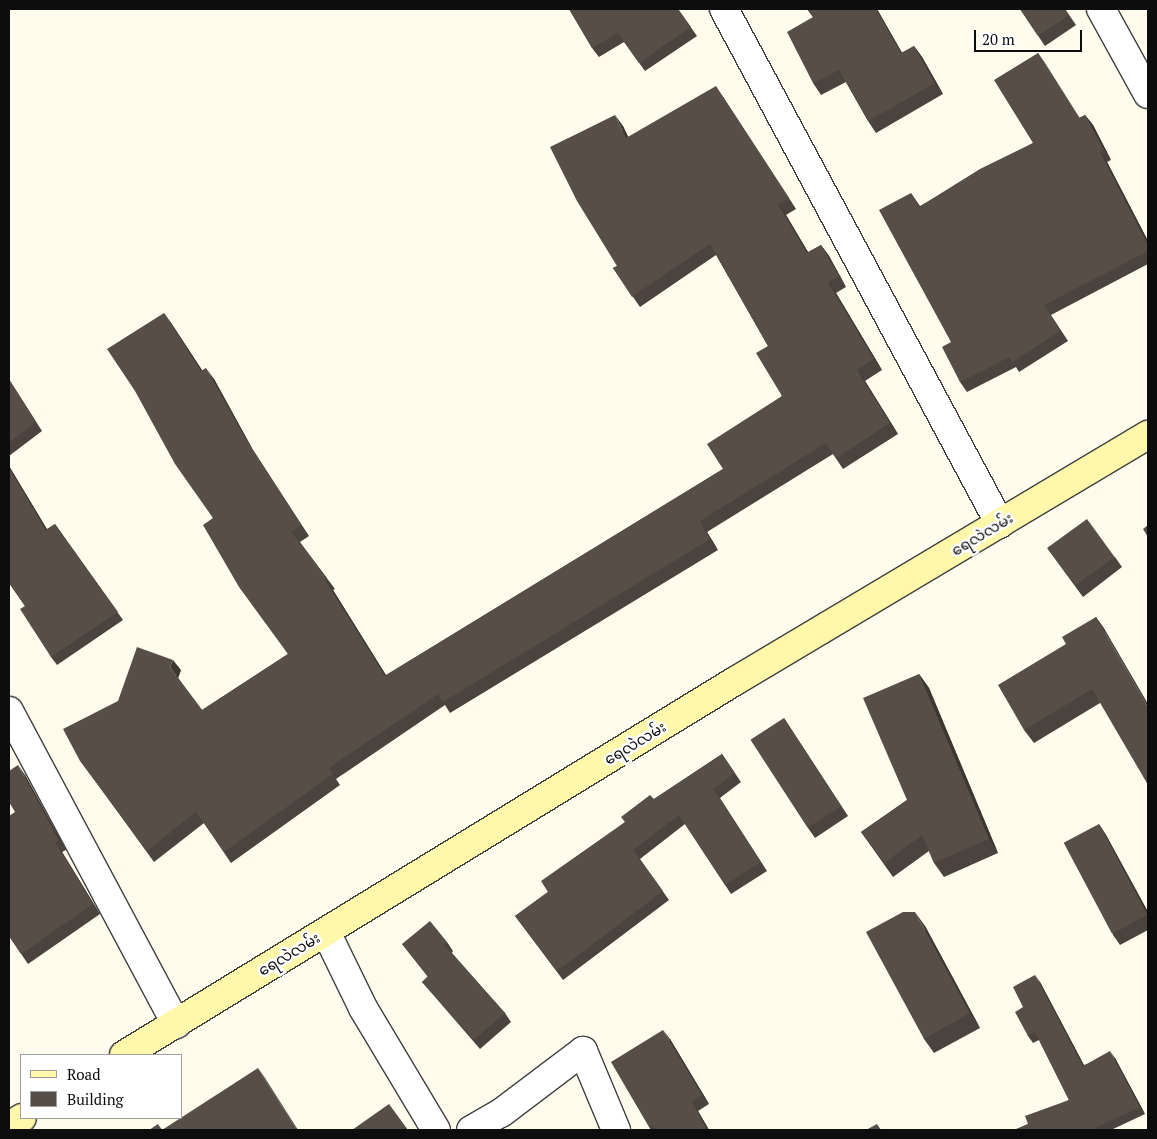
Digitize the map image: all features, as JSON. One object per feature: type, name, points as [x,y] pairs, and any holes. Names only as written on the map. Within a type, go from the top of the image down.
[{"type":"main road","name":"ရေလဲလမ်း","points":[[126,1054],[1148,435]]},
{"type":"main road","points":[[9,1126],[20,1119]]},
{"type":"street","points":[[724,9],[1000,524]]},
{"type":"street","points":[[1101,9],[1148,94]]},
{"type":"street","points":[[9,711],[176,1024]]},
{"type":"street","points":[[326,932],[363,1008],[436,1130]]},
{"type":"street","points":[[471,1130],[501,1113],[583,1051],[616,1130]]},
{"type":"building","points":[[569,9],[678,9],[691,27],[639,63],[618,33],[592,48]]},
{"type":"building","points":[[807,9],[876,9],[901,53],[914,46],[935,83],[868,121],[839,70],[813,83],[787,32],[813,17]]},
{"type":"building","points":[[1020,9],[1065,9],[1069,15],[1038,36]]},
{"type":"building","points":[[1038,53],[1079,118],[1085,115],[1104,150],[1100,152],[1148,245],[1148,251],[1044,305],[1060,331],[1012,362],[1009,357],[960,382],[942,347],[951,342],[879,210],[911,193],[919,207],[980,169],[1033,143],[994,80]]},
{"type":"building","points":[[716,86],[789,198],[778,204],[807,253],[821,245],[839,276],[828,282],[874,359],[857,370],[890,423],[836,458],[826,443],[700,521],[710,539],[443,702],[438,694],[329,768],[333,774],[224,852],[196,812],[147,851],[80,761],[63,729],[118,701],[137,647],[173,660],[170,667],[202,710],[288,654],[239,587],[203,525],[213,518],[175,464],[135,391],[107,349],[164,313],[201,371],[206,368],[246,439],[301,525],[291,532],[327,578],[325,580],[385,676],[723,469],[707,444],[782,396],[756,353],[768,346],[710,244],[632,297],[613,268],[617,266],[577,201],[550,147],[615,115],[626,138]]},
{"type":"building","points":[[9,380],[36,422],[9,443]]},
{"type":"building","points":[[9,468],[46,530],[55,524],[118,612],[51,657],[20,609],[25,606],[9,583]]},
{"type":"building","points":[[1087,519],[1115,557],[1075,586],[1047,548]]},
{"type":"building","points":[[1148,525],[1148,537],[1143,529]]},
{"type":"building","points":[[1096,617],[1148,707],[1148,785],[1092,689],[1024,730],[998,685],[1066,644],[1062,637]]},
{"type":"building","points":[[919,674],[989,839],[934,863],[922,835],[884,863],[861,832],[907,800],[863,698]]},
{"type":"building","points":[[784,718],[841,806],[808,828],[750,740]]},
{"type":"building","points":[[722,754],[735,773],[713,789],[761,862],[725,885],[679,815],[633,850],[663,891],[557,971],[515,916],[548,892],[541,881],[625,822],[621,817],[650,795],[654,799]]},
{"type":"building","points":[[18,765],[59,840],[55,842],[93,904],[21,954],[9,936],[9,816],[15,812],[9,802],[9,771]]},
{"type":"building","points":[[1099,824],[1147,915],[1112,934],[1064,843]]},
{"type":"building","points":[[903,912],[915,912],[970,1013],[924,1039],[866,932]]},
{"type":"building","points":[[430,921],[447,942],[444,945],[505,1013],[474,1040],[422,982],[428,976],[402,944]]},
{"type":"building","points":[[1035,975],[1083,1066],[1110,1051],[1140,1107],[1091,1130],[1014,1130],[1028,1124],[1025,1116],[1069,1100],[1035,1032],[1028,1036],[1015,1012],[1023,1007],[1013,987]]},
{"type":"building","points":[[663,1030],[702,1095],[692,1101],[707,1130],[655,1130],[652,1125],[649,1127],[611,1062]]},
{"type":"building","points":[[258,1068],[297,1130],[162,1130],[182,1119],[182,1117]]},
{"type":"building","points":[[389,1104],[408,1130],[352,1130]]},
{"type":"building","points":[[158,1124],[162,1130],[149,1130]]},
{"type":"building","points":[[877,1124],[881,1130],[866,1130]]}]
